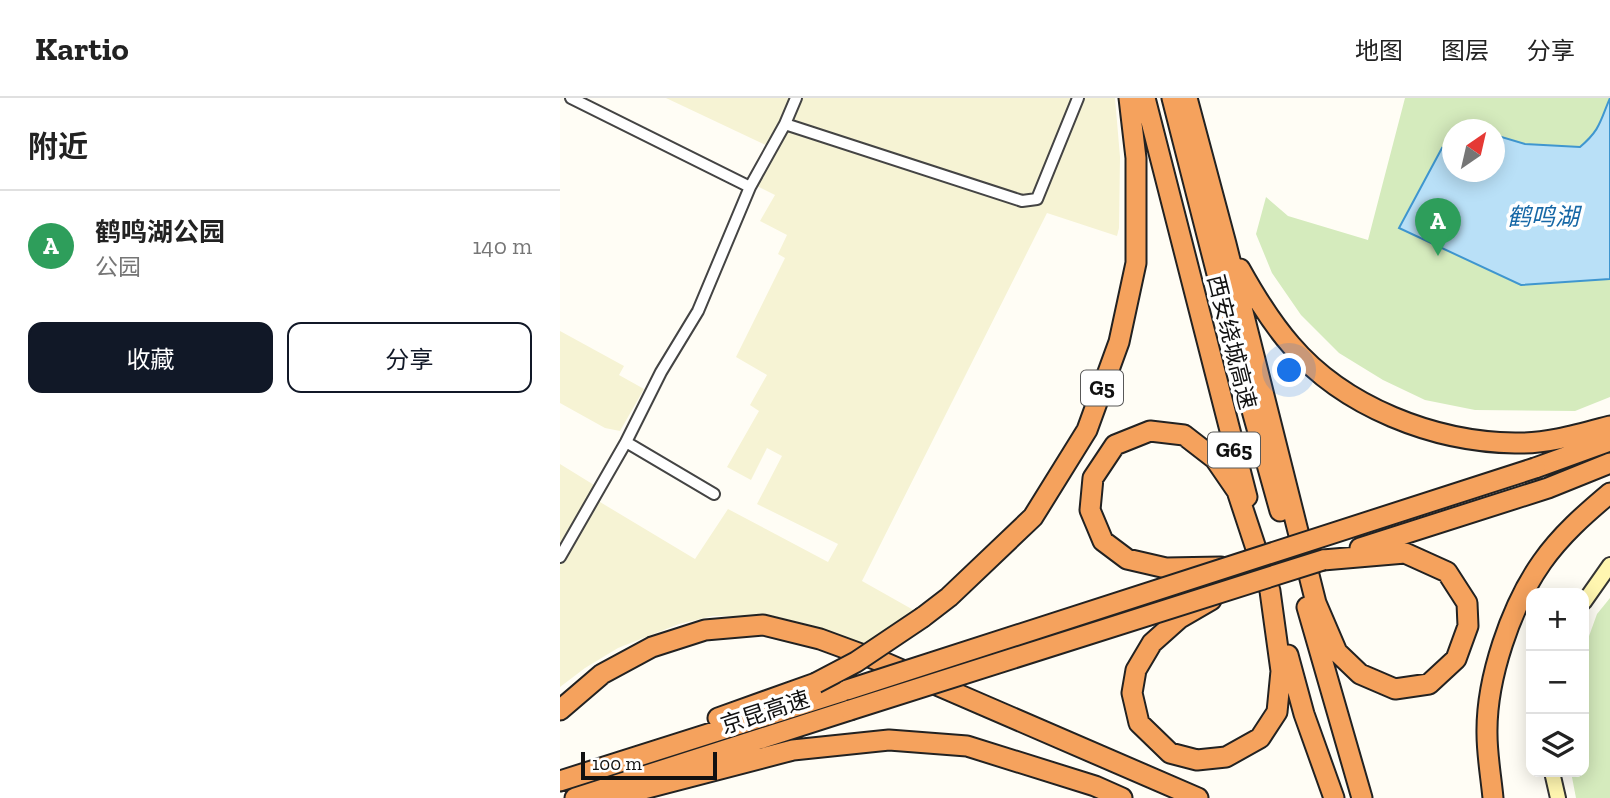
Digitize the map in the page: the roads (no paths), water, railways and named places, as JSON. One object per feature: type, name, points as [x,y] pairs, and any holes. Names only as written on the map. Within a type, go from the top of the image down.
[{"type":"highway","name":"G5","points":[[560,775],[816,683],[856,662],[949,597],[1033,517],[1087,430],[1119,342],[1136,264],[1136,158],[1129,98]]},
{"type":"highway","name":"西安绕城高速","points":[[1145,98],[1270,591],[1304,715],[1334,798]]},
{"type":"highway","name":"西安绕城高速","points":[[1172,98],[1251,407],[1362,798]]},
{"type":"highway","points":[[1187,98],[1316,603],[1336,652],[1360,674],[1395,689],[1429,684],[1456,659],[1468,626],[1467,603],[1447,572],[1405,553],[1323,560]]},
{"type":"highway","points":[[1226,243],[1261,308],[1292,347],[1338,388],[1383,411],[1430,431],[1474,440],[1518,444],[1571,436],[1610,426]]},
{"type":"highway","points":[[1229,567],[1166,568],[1127,559],[1103,541],[1090,510],[1093,478],[1115,445],[1150,431],[1184,435],[1215,459],[1237,491],[1270,591],[1281,671],[1277,712],[1260,738],[1226,757],[1197,760],[1170,752],[1139,723],[1132,693],[1136,670],[1152,643],[1180,618],[1230,590],[1323,560],[1548,488],[1610,463]]},
{"type":"highway","points":[[560,781],[1535,468],[1610,441]]},
{"type":"highway","points":[[1493,798],[1487,733],[1494,674],[1511,617],[1542,562],[1577,522],[1610,493]]},
{"type":"highway","name":"京昆高速","points":[[576,798],[1230,590]]},
{"type":"highway","points":[[560,710],[602,674],[652,647],[705,630],[764,625],[820,639],[888,664],[1198,798]]},
{"type":"highway","points":[[609,798],[793,750],[888,740],[967,747],[1095,786],[1122,798]]},
{"type":"street","points":[[571,98],[750,187]]},
{"type":"street","points":[[560,557],[626,442],[661,372],[698,311],[750,187],[785,124],[796,98]]},
{"type":"street","points":[[785,124],[1022,201],[1037,199],[1078,98]]},
{"type":"street","points":[[626,442],[713,494]]},
{"type":"street","points":[[1589,595],[1610,565]]},
{"type":"street","points":[[1553,777],[1558,798]]},
{"type":"water","name":"鹤鸣湖","points":[[1610,98],[1610,279],[1521,285],[1399,228],[1442,148],[1442,182],[1505,182],[1505,138],[1525,144],[1580,147],[1602,119]]},
{"type":"place","name":"鹤鸣湖公园","points":[[1438,256]]}]
